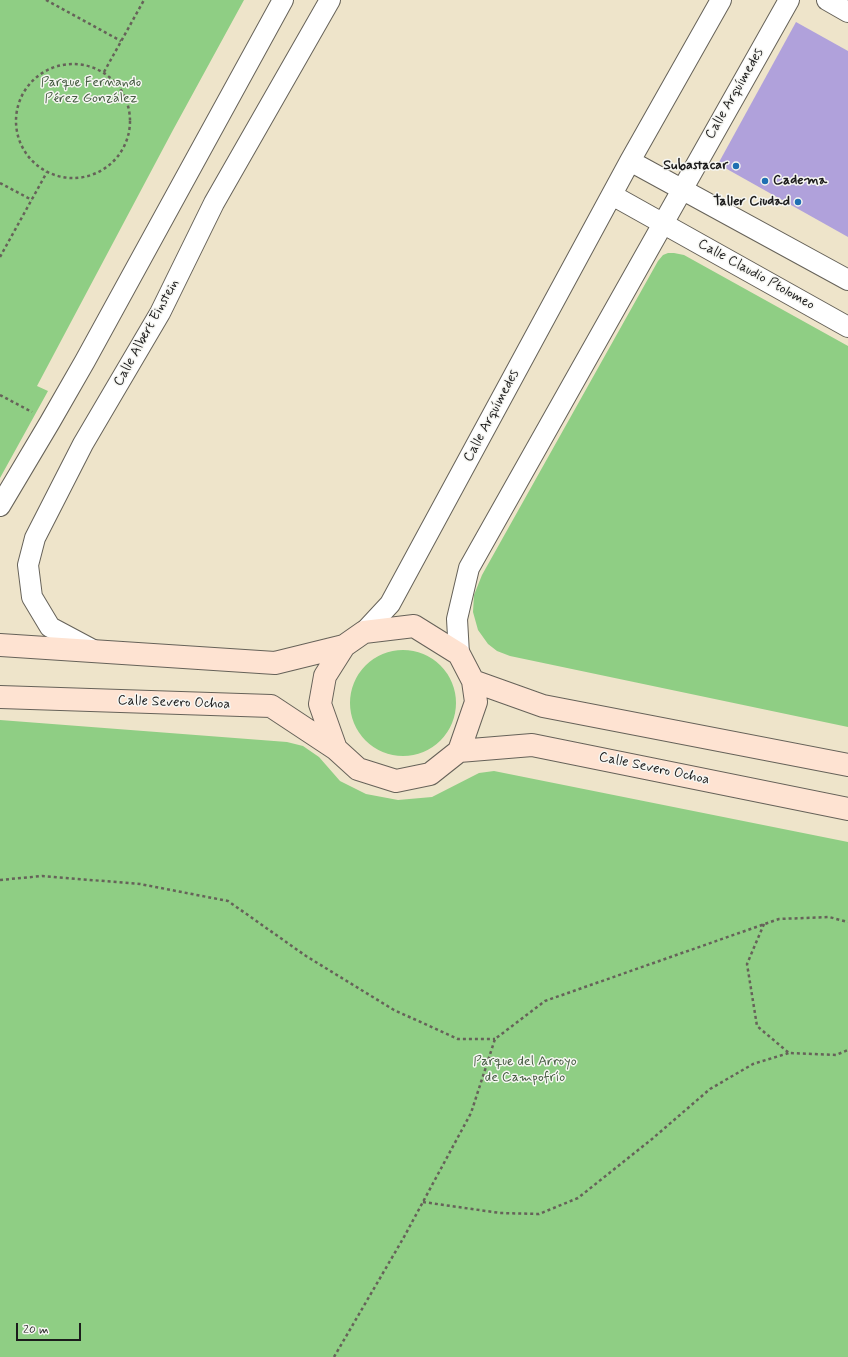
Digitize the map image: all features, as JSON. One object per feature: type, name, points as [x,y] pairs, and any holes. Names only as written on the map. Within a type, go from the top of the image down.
[{"type":"main road","points":[[0,645],[275,663],[344,646],[364,632],[414,626],[459,654],[473,681],[476,702],[459,751]]},
{"type":"main road","points":[[336,749],[320,704],[325,676],[344,646]]},
{"type":"main road","points":[[473,681],[543,706],[848,765]]},
{"type":"main road","name":"Calle Severo Ochoa","points":[[0,697],[271,706],[336,749],[358,769],[396,781],[430,774],[459,751],[532,744],[848,809]]},
{"type":"street","points":[[0,506],[50,422],[181,188],[283,0]]},
{"type":"street","name":"Calle Albert Einstein","points":[[95,651],[50,627],[32,597],[28,565],[35,538],[83,444],[160,313],[214,203],[330,0]]},
{"type":"street","name":"Calle Arquímedes","points":[[364,632],[390,604],[630,161],[721,0]]},
{"type":"street","name":"Calle Arquímedes","points":[[459,654],[457,619],[469,568],[789,0]]},
{"type":"street","points":[[827,0],[848,12]]},
{"type":"street","points":[[630,161],[682,188],[848,280]]},
{"type":"street","points":[[612,195],[663,223]]},
{"type":"street","name":"Calle Claudio Ptolomeo","points":[[663,223],[848,327]]},
{"type":"path","points":[[46,0],[121,41]]},
{"type":"path","points":[[104,72],[144,0]]},
{"type":"path","points":[[68,64],[86,65],[104,72],[118,85],[127,102],[130,121],[127,140],[118,157],[103,170],[85,177],[66,178],[47,172],[32,161],[22,146],[16,129],[17,110],[23,93],[34,78],[50,68],[68,64]]},
{"type":"path","points":[[0,257],[47,172]]},
{"type":"path","points":[[0,183],[32,200]]},
{"type":"path","points":[[0,395],[50,422]]},
{"type":"path","points":[[0,880],[42,876],[140,884],[228,901],[306,956],[394,1010],[458,1040],[495,1039]]},
{"type":"path","points":[[334,1357],[404,1238],[471,1113],[495,1039],[545,1001],[779,919],[829,917],[848,922]]},
{"type":"path","points":[[764,924],[747,964],[757,1026],[789,1053]]},
{"type":"path","points":[[422,1202],[500,1213],[540,1214],[578,1198],[652,1139],[710,1089],[753,1064],[789,1053],[836,1055],[848,1050]]},
{"type":"green space","name":"Parque Fernando Pérez González","points":[[0,0],[244,0],[37,386],[48,391],[0,478]]},
{"type":"green space","points":[[668,253],[684,255],[848,346],[848,727],[510,656],[497,651],[488,644],[478,630],[473,612],[474,595],[482,575],[658,261],[663,255]]},
{"type":"green space","points":[[403,650],[423,654],[441,665],[452,683],[456,703],[452,723],[441,741],[423,752],[403,756],[383,752],[365,741],[354,723],[350,703],[354,683],[365,665],[383,654]]},
{"type":"green space","name":"Parque del Arroyo de Campofrío","points":[[0,720],[287,742],[303,746],[319,757],[340,781],[366,794],[398,800],[432,797],[479,773],[494,771],[848,842],[848,1357],[0,1357]]},
{"type":"building","points":[[796,22],[848,51],[848,237],[718,164]]},
{"type":"place","name":"Subastacar","points":[[736,166]]},
{"type":"place","name":"Cadema","points":[[765,181]]},
{"type":"place","name":"Taller Ciudad","points":[[798,202]]}]
